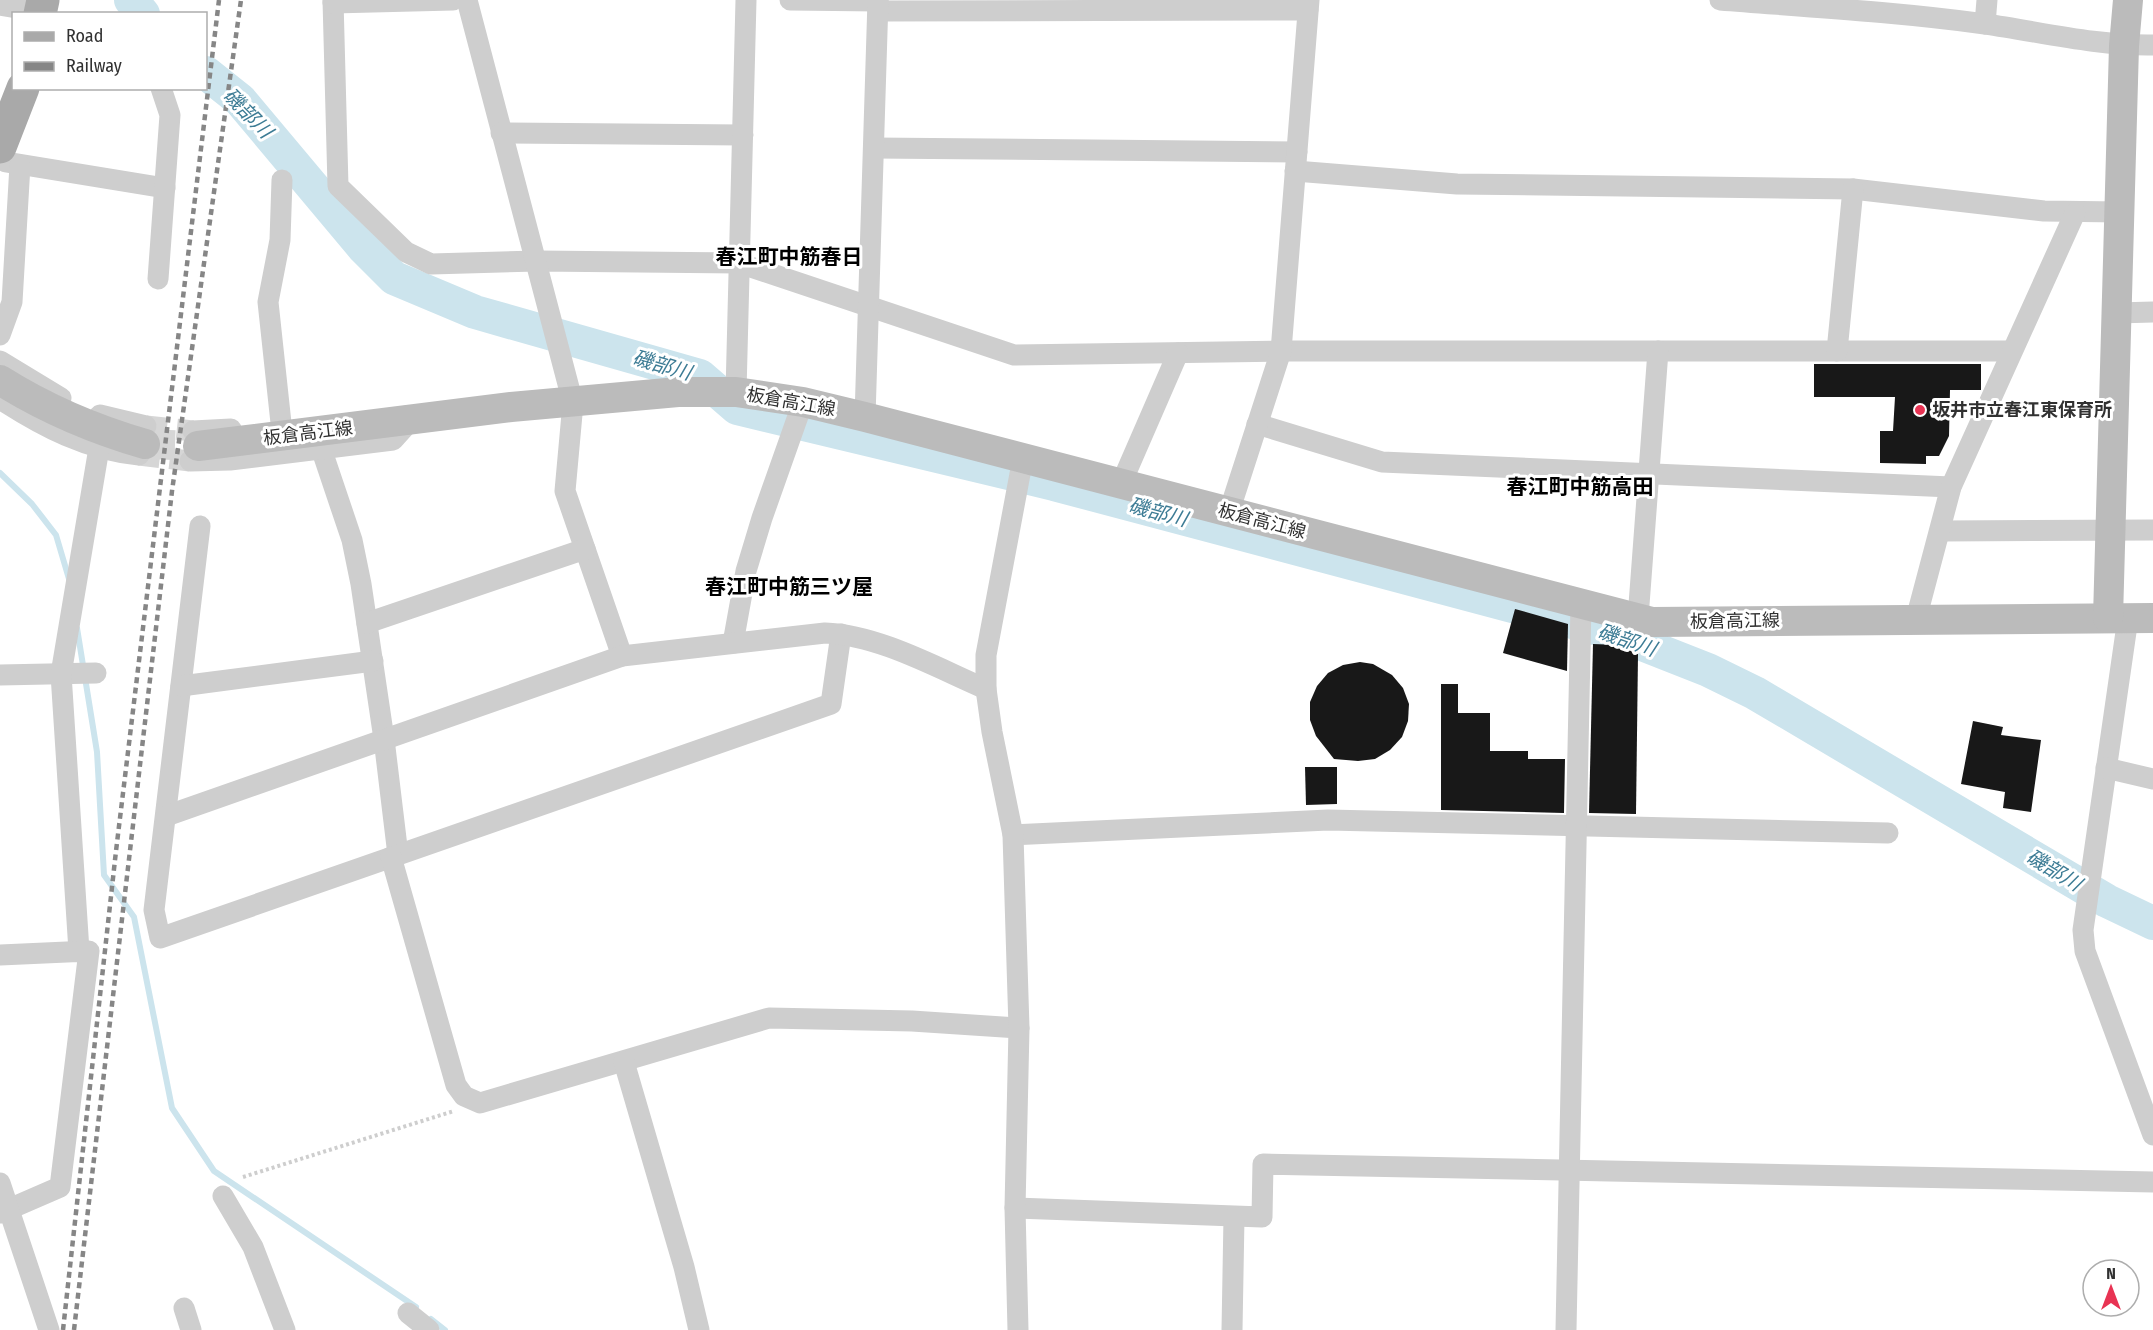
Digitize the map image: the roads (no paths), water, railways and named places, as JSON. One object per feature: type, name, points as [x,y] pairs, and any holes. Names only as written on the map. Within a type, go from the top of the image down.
[{"type":"main road","points":[[2128,0],[2139,45],[2120,212],[2110,531],[2129,618]]},
{"type":"main road","points":[[7,158],[23,90]]},
{"type":"main road","points":[[0,380],[63,415],[99,430],[143,442]]},
{"type":"main road","name":"板倉高江線","points":[[193,446],[511,407],[678,392],[736,392],[803,402],[865,417],[1652,622],[2129,618]]},
{"type":"street","points":[[453,0],[333,1],[338,186],[406,252],[431,264],[537,261],[740,263],[1014,356],[1281,351],[2011,351]]},
{"type":"street","points":[[467,0],[573,403],[565,491],[622,656]]},
{"type":"street","points":[[736,392],[746,0]]},
{"type":"street","points":[[790,0],[999,6],[1309,5],[1281,351],[1229,513]]},
{"type":"street","points":[[1720,0],[1886,6],[1984,24],[2139,45]]},
{"type":"street","points":[[1984,24],[1987,0]]},
{"type":"street","points":[[865,417],[878,4]]},
{"type":"street","points":[[0,5],[41,9]]},
{"type":"street","points":[[158,279],[170,115],[162,90]]},
{"type":"street","points":[[501,134],[743,135]]},
{"type":"street","points":[[874,148],[1296,161],[1457,184],[1854,189],[2075,213],[2120,212]]},
{"type":"street","points":[[0,335],[12,302],[7,158],[165,188]]},
{"type":"street","points":[[281,423],[268,302],[280,240],[282,180]]},
{"type":"street","points":[[1837,351],[1854,189]]},
{"type":"street","points":[[1916,619],[1951,487],[2075,213]]},
{"type":"street","points":[[2116,313],[2153,312]]},
{"type":"street","points":[[1638,618],[1651,474],[1658,351]]},
{"type":"street","points":[[1121,484],[1178,353]]},
{"type":"street","points":[[0,361],[52,394],[143,442]]},
{"type":"street","points":[[0,399],[56,433],[99,448],[143,442]]},
{"type":"street","points":[[732,643],[746,571],[803,402]]},
{"type":"street","points":[[396,409],[411,420],[393,440],[230,460],[193,446],[281,423],[396,409]]},
{"type":"street","points":[[1257,424],[1382,462],[1951,487]]},
{"type":"street","points":[[79,951],[62,674],[99,448]]},
{"type":"street","points":[[321,448],[352,540],[384,739],[395,856],[456,1085],[464,1096],[480,1103],[769,1018],[912,1021],[1019,1028]]},
{"type":"street","points":[[1018,1330],[1015,1208],[1019,1028],[1013,835],[992,732],[986,689],[986,655],[1023,458]]},
{"type":"street","points":[[200,526],[154,910],[160,938],[831,704],[841,634]]},
{"type":"street","points":[[1940,531],[2153,530]]},
{"type":"street","points":[[367,623],[585,549]]},
{"type":"street","points":[[1566,1330],[1574,827],[1581,604]]},
{"type":"street","points":[[2129,618],[2083,930],[2085,951],[2153,1135]]},
{"type":"street","points":[[166,816],[622,656],[825,633],[841,634],[866,639],[986,689]]},
{"type":"street","points":[[181,686],[373,661]]},
{"type":"street","points":[[0,675],[96,673]]},
{"type":"street","points":[[2106,768],[2153,779]]},
{"type":"street","points":[[1013,835],[1328,820],[1888,833]]},
{"type":"street","points":[[0,955],[88,951],[60,1187],[5,1212]]},
{"type":"street","points":[[624,1062],[684,1267],[699,1330]]},
{"type":"street","points":[[1015,1208],[1262,1217],[1263,1164],[1569,1168],[2153,1182]]},
{"type":"street","points":[[0,1184],[5,1212],[47,1327]]},
{"type":"street","points":[[223,1196],[253,1247],[285,1330]]},
{"type":"street","points":[[1232,1330],[1234,1217]]},
{"type":"street","points":[[184,1308],[191,1330]]},
{"type":"street","points":[[408,1313],[429,1330]]},
{"type":"waterway","name":"磯部川","points":[[131,0],[141,12]]},
{"type":"waterway","name":"磯部川","points":[[207,74],[240,100],[364,248],[394,278],[475,312],[700,376],[737,408],[1054,484],[1614,633],[1708,670],[1755,693],[2107,901],[2153,923]]},
{"type":"waterway","points":[[0,473],[32,504],[56,535],[69,579]]},
{"type":"waterway","points":[[77,628],[97,752],[104,875],[134,917],[172,1108],[214,1171],[416,1307]]},
{"type":"waterway","points":[[431,1319],[445,1330]]},
{"type":"tunnel","points":[[146,426],[193,431]]},
{"type":"tunnel","points":[[145,444],[198,446]]},
{"type":"tunnel","points":[[139,455],[190,461]]},
{"type":"railway","points":[[63,1330],[116,851],[219,0]]},
{"type":"railway","points":[[74,1330],[172,491],[241,0]]},
{"type":"place","name":"坂井市立春江東保育所","points":[[1920,410]]},
{"type":"district","name":"春江町中筋春日","points":[[789,257]]},
{"type":"district","name":"春江町中筋高田","points":[[1580,487]]},
{"type":"district","name":"春江町中筋三ツ屋","points":[[789,587]]}]
